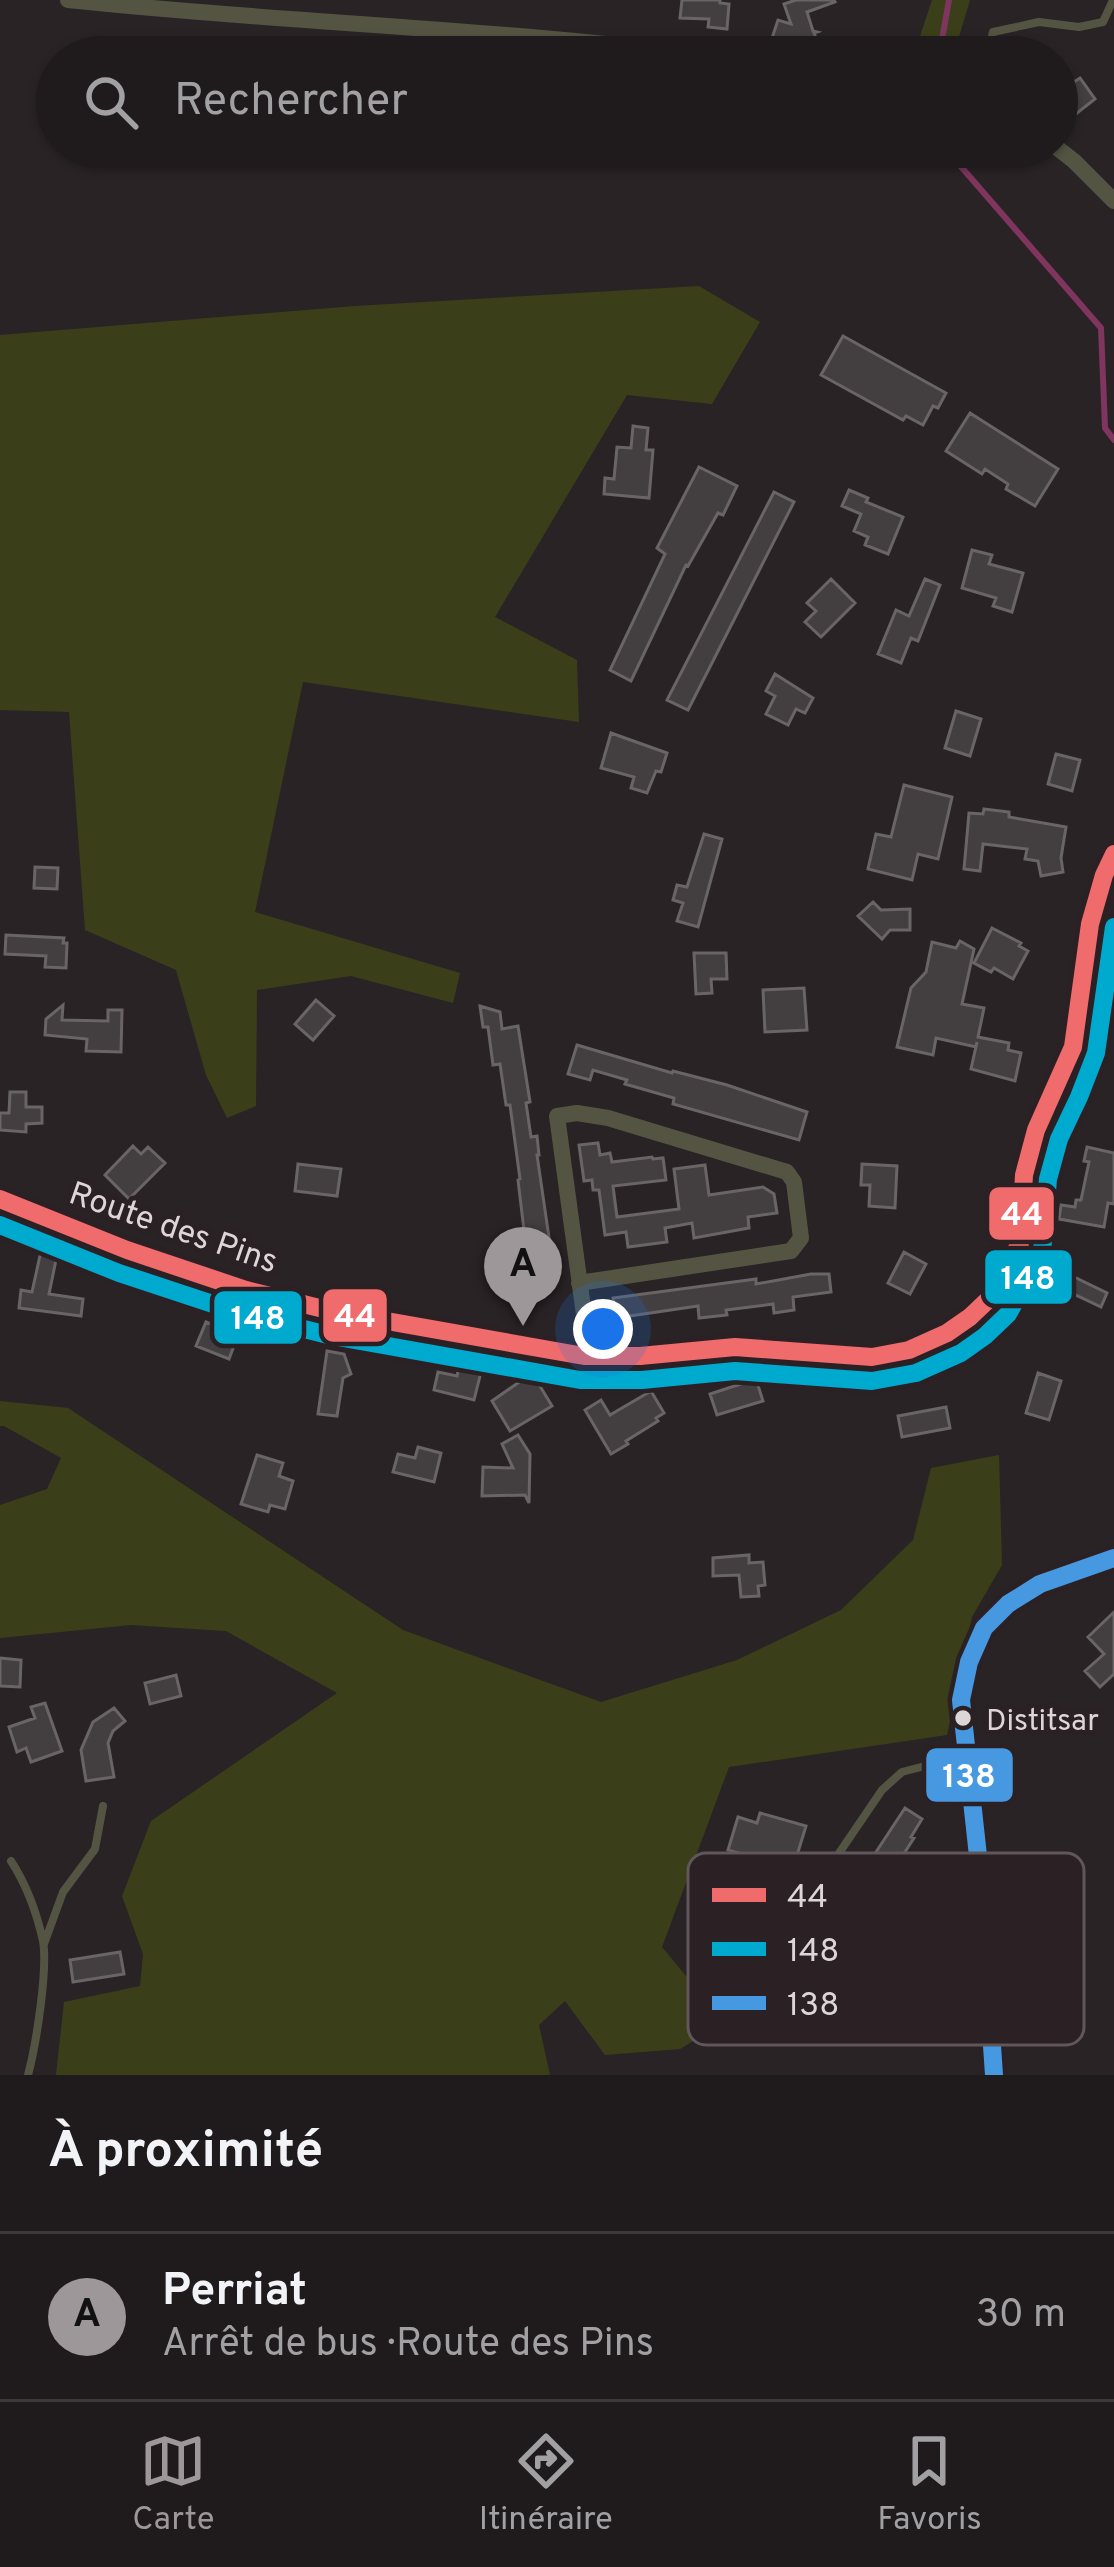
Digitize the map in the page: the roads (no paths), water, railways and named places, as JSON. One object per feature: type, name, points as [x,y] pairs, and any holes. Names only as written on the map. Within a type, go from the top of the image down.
[{"type":"street","points":[[68,0],[233,8],[520,36]]},
{"type":"street","points":[[1078,165],[1114,201]]},
{"type":"street","name":"Route des Pins","points":[[0,1199],[246,1290],[336,1312],[584,1356],[735,1347],[872,1357],[909,1350],[947,1333],[980,1307],[1005,1275],[1020,1243],[1024,1175],[1036,1130],[1073,1047],[1090,924],[1114,854]]},
{"type":"street","points":[[580,1283],[791,1251],[801,1238],[794,1182],[787,1172],[608,1118],[577,1113],[557,1116],[580,1283],[584,1356]]},
{"type":"street","points":[[979,1853],[961,1700],[969,1662],[984,1628],[1008,1604],[1040,1583],[1114,1558]]},
{"type":"street","points":[[992,2045],[994,2075]]},
{"type":"lane","points":[[992,36],[1039,22],[1079,27],[1103,22],[1113,0]]},
{"type":"lane","points":[[839,1853],[882,1790],[902,1772],[968,1755]]},
{"type":"lane","points":[[28,2075],[37,2034],[44,1944],[64,1892],[95,1849],[103,1806]]},
{"type":"lane","points":[[11,1861],[23,1880],[44,1944]]},
{"type":"waterway","points":[[943,36],[949,0]]},
{"type":"waterway","points":[[962,168],[1101,328],[1105,428],[1114,440]]},
{"type":"place","name":"Perriat","points":[[523,1326]]},
{"type":"place","name":"Distitsar","points":[[963,1718]]}]
